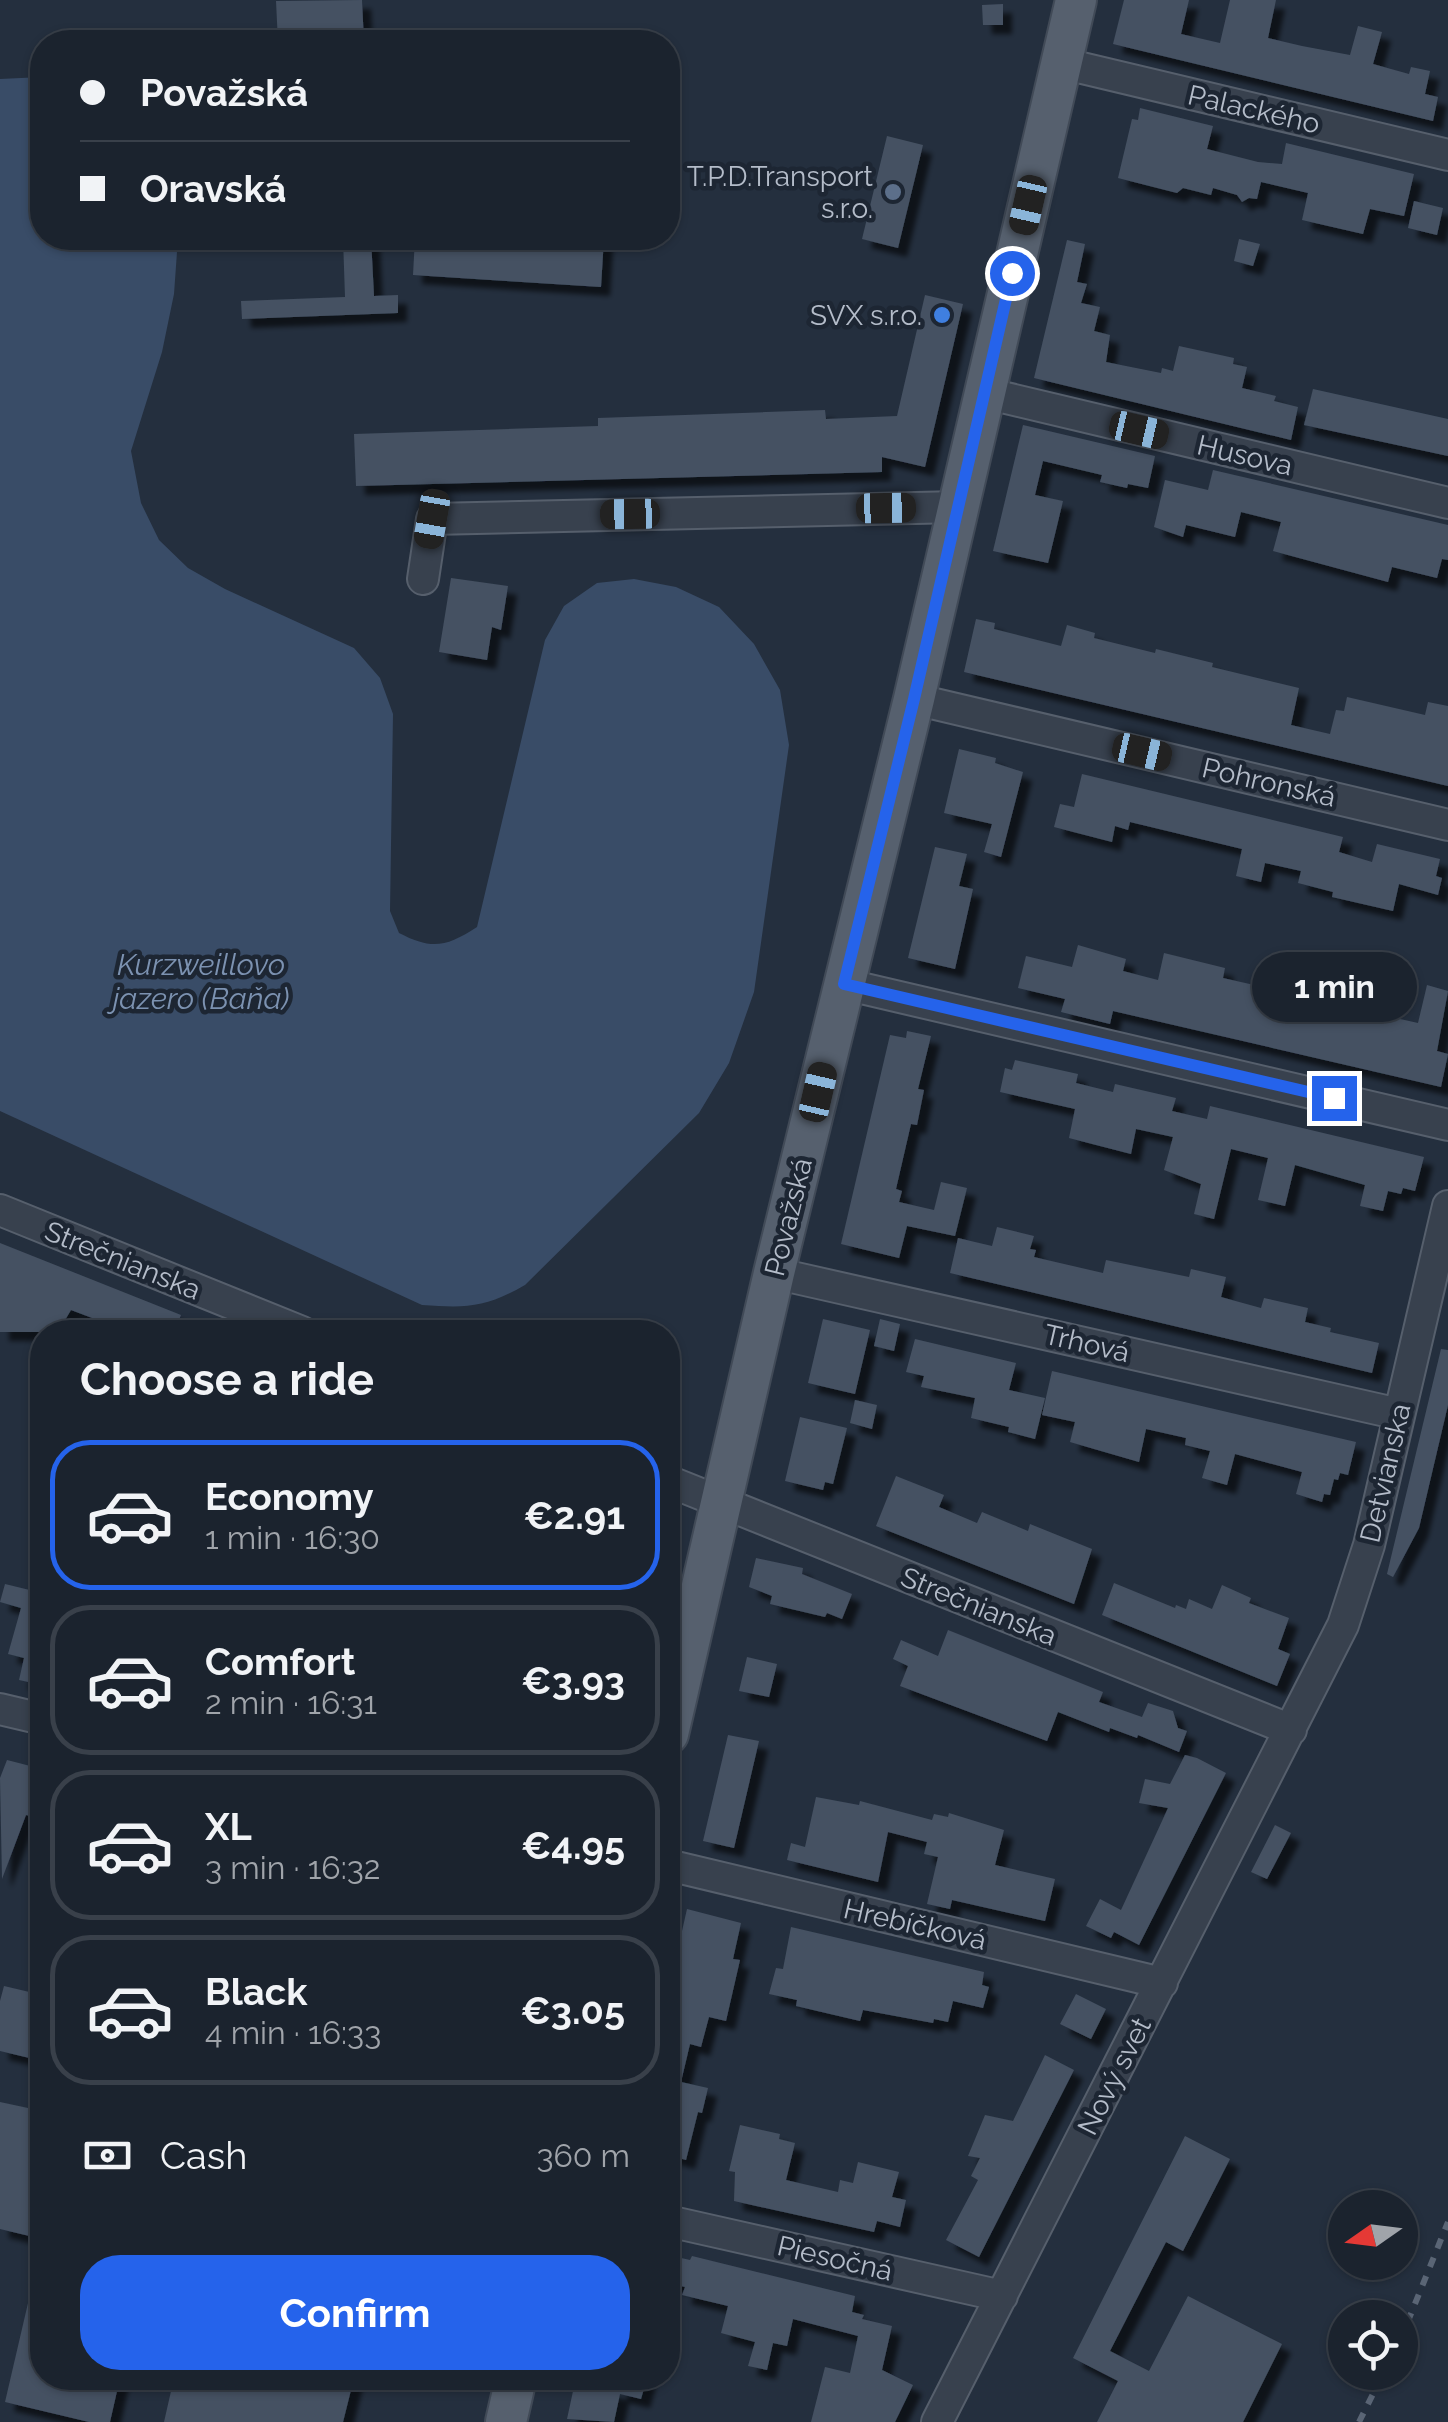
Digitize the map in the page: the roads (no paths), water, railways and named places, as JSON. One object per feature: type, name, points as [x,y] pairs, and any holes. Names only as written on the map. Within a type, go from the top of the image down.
[{"type":"main road","name":"Považská","points":[[680,1681],[984,393],[992,303],[1076,0]]},
{"type":"main road","points":[[506,2422],[513,2390]]},
{"type":"street","name":"Palackého","points":[[1061,63],[1448,155]]},
{"type":"street","name":"Husova","points":[[984,393],[1448,504]]},
{"type":"street","points":[[422,579],[432,519],[958,507]]},
{"type":"street","name":"Pohronská","points":[[914,699],[1448,824]]},
{"type":"street","points":[[844,984],[1448,1125]]},
{"type":"street","name":"Detvianska","points":[[1290,1730],[1358,1586],[1448,1206]]},
{"type":"street","name":"Strečnianska","points":[[0,1210],[272,1320]]},
{"type":"street","name":"Trhová","points":[[774,1273],[1398,1414]]},
{"type":"street","name":"Strečnianska","points":[[680,1486],[1290,1730]]},
{"type":"street","points":[[0,1709],[30,1716]]},
{"type":"street","name":"Nový svet","points":[[938,2422],[1290,1730]]},
{"type":"street","name":"Hrebíčková","points":[[680,1868],[1162,1983]]},
{"type":"street","name":"Piesočná","points":[[680,2224],[1002,2296]]},
{"type":"water","name":"Kurzweillovo jazero (Baňa)","points":[[30,78],[30,250],[177,250],[174,294],[162,352],[131,451],[141,503],[159,540],[188,568],[225,589],[354,648],[380,678],[393,714],[390,911],[399,933],[439,944],[477,927],[545,640],[564,606],[597,583],[634,579],[676,587],[719,607],[754,644],[780,690],[789,745],[754,992],[729,1063],[699,1113],[525,1285],[498,1298],[464,1306],[422,1305],[0,1111],[0,79]]},
{"type":"railway","points":[[1417,2300],[1448,2222]]},
{"type":"railway","points":[[1359,2422],[1375,2390]]},
{"type":"place","name":"T.P.D.Transport s.r.o.","points":[[893,192]]},
{"type":"place","name":"SVX s.r.o.","points":[[942,315]]}]
